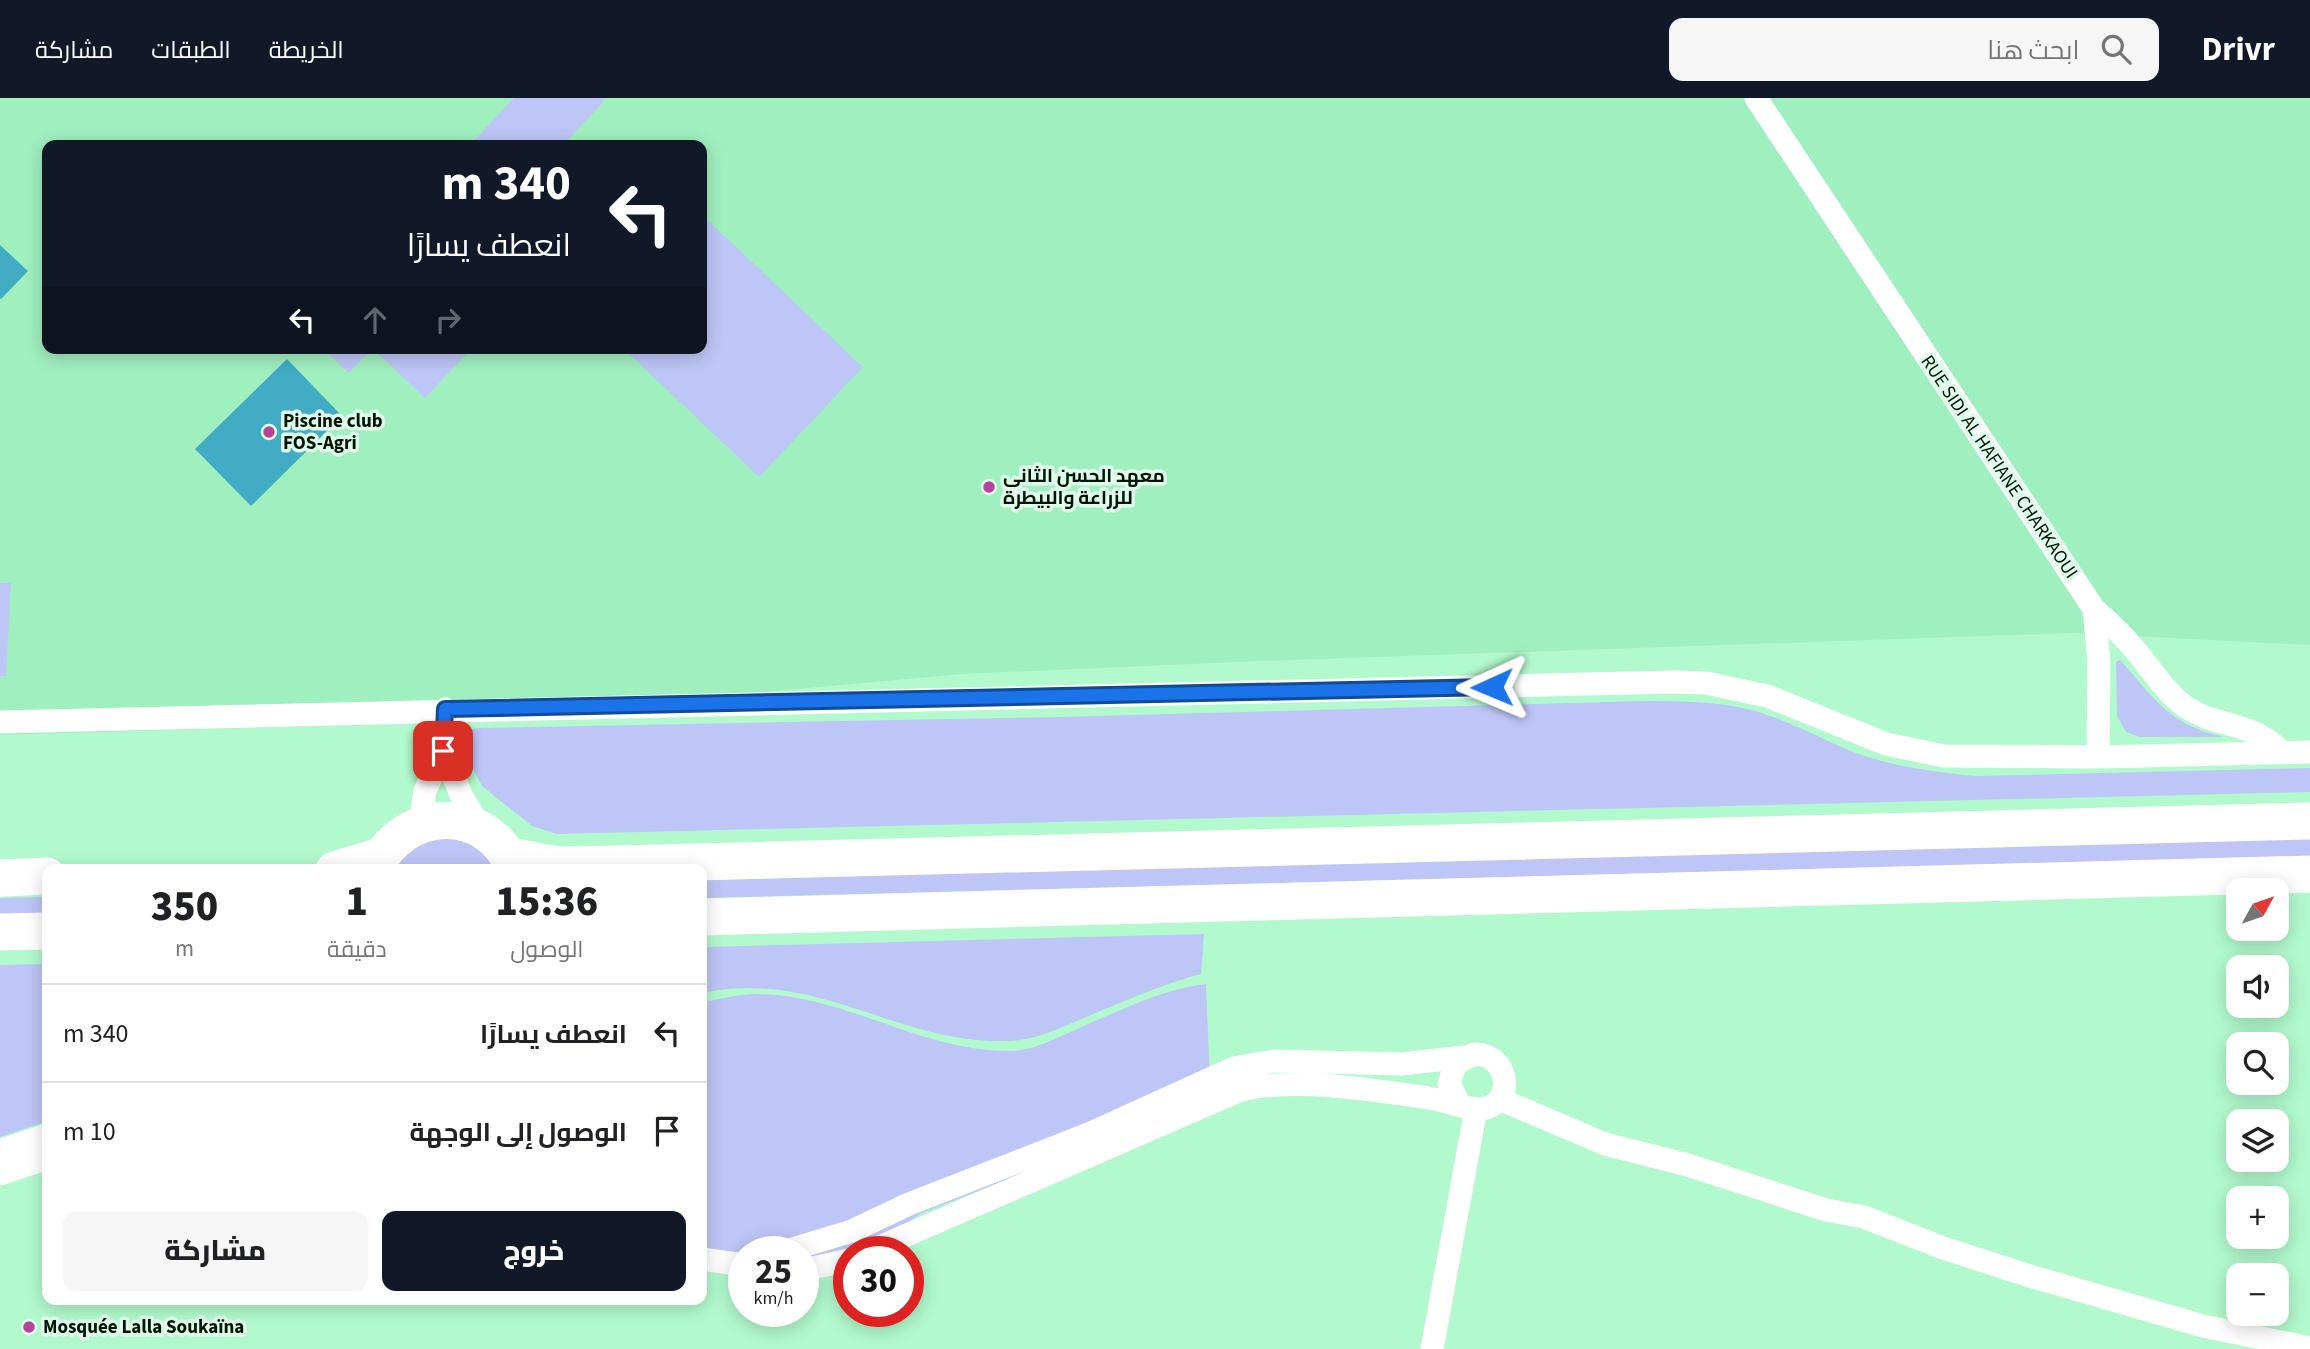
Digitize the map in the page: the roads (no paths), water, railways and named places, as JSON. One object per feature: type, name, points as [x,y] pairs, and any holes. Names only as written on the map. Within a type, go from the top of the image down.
[{"type":"main road","points":[[378,863],[398,836],[420,824],[442,820],[463,822],[483,830],[512,863],[535,864]]},
{"type":"main road","points":[[618,864],[2310,821]]},
{"type":"main road","points":[[707,917],[2310,874]]},
{"type":"main road","points":[[0,878],[42,876]]},
{"type":"main road","points":[[0,932],[42,931]]},
{"type":"street","name":"RUE SIDI AL HAFIANE CHARKAOUI","points":[[1756,98],[2094,609],[2122,635],[2175,698],[2187,708],[2245,727],[2271,742],[2282,752]]},
{"type":"street","points":[[2094,609],[2098,653],[2098,757]]},
{"type":"street","points":[[0,722],[445,709],[1675,682],[1706,683],[1767,695],[1858,735],[1915,751],[1973,759],[2310,752]]},
{"type":"street","points":[[420,824],[425,792],[443,751],[445,709]]},
{"type":"street","points":[[443,751],[462,797],[483,830]]},
{"type":"street","points":[[819,1241],[852,1231],[909,1203],[1091,1133],[1234,1068],[1274,1061],[1402,1064],[1485,1055],[1499,1064],[1505,1084],[1499,1099],[1490,1106],[1468,1106],[1296,1085],[1256,1086],[1227,1095],[1100,1154],[906,1236]]},
{"type":"street","points":[[1464,1057],[1456,1063],[1450,1079],[1453,1094],[1468,1106]]},
{"type":"street","points":[[1499,1099],[1605,1144],[1688,1165],[1826,1210],[1864,1217],[1943,1248],[2030,1276],[2269,1346],[2310,1348]]},
{"type":"street","points":[[1432,1349],[1468,1106]]},
{"type":"street","points":[[0,1151],[42,1137]]},
{"type":"street","points":[[0,1174],[42,1160]]},
{"type":"street","points":[[707,1260],[728,1263]]},
{"type":"place","name":"Piscine club FOS-Agri","points":[[269,432]]},
{"type":"place","name":"معهد الحسن الثاني للزراعة والبيطرة","points":[[989,487]]},
{"type":"place","name":"Mosquée Lalla Soukaïna","points":[[29,1327]]}]
